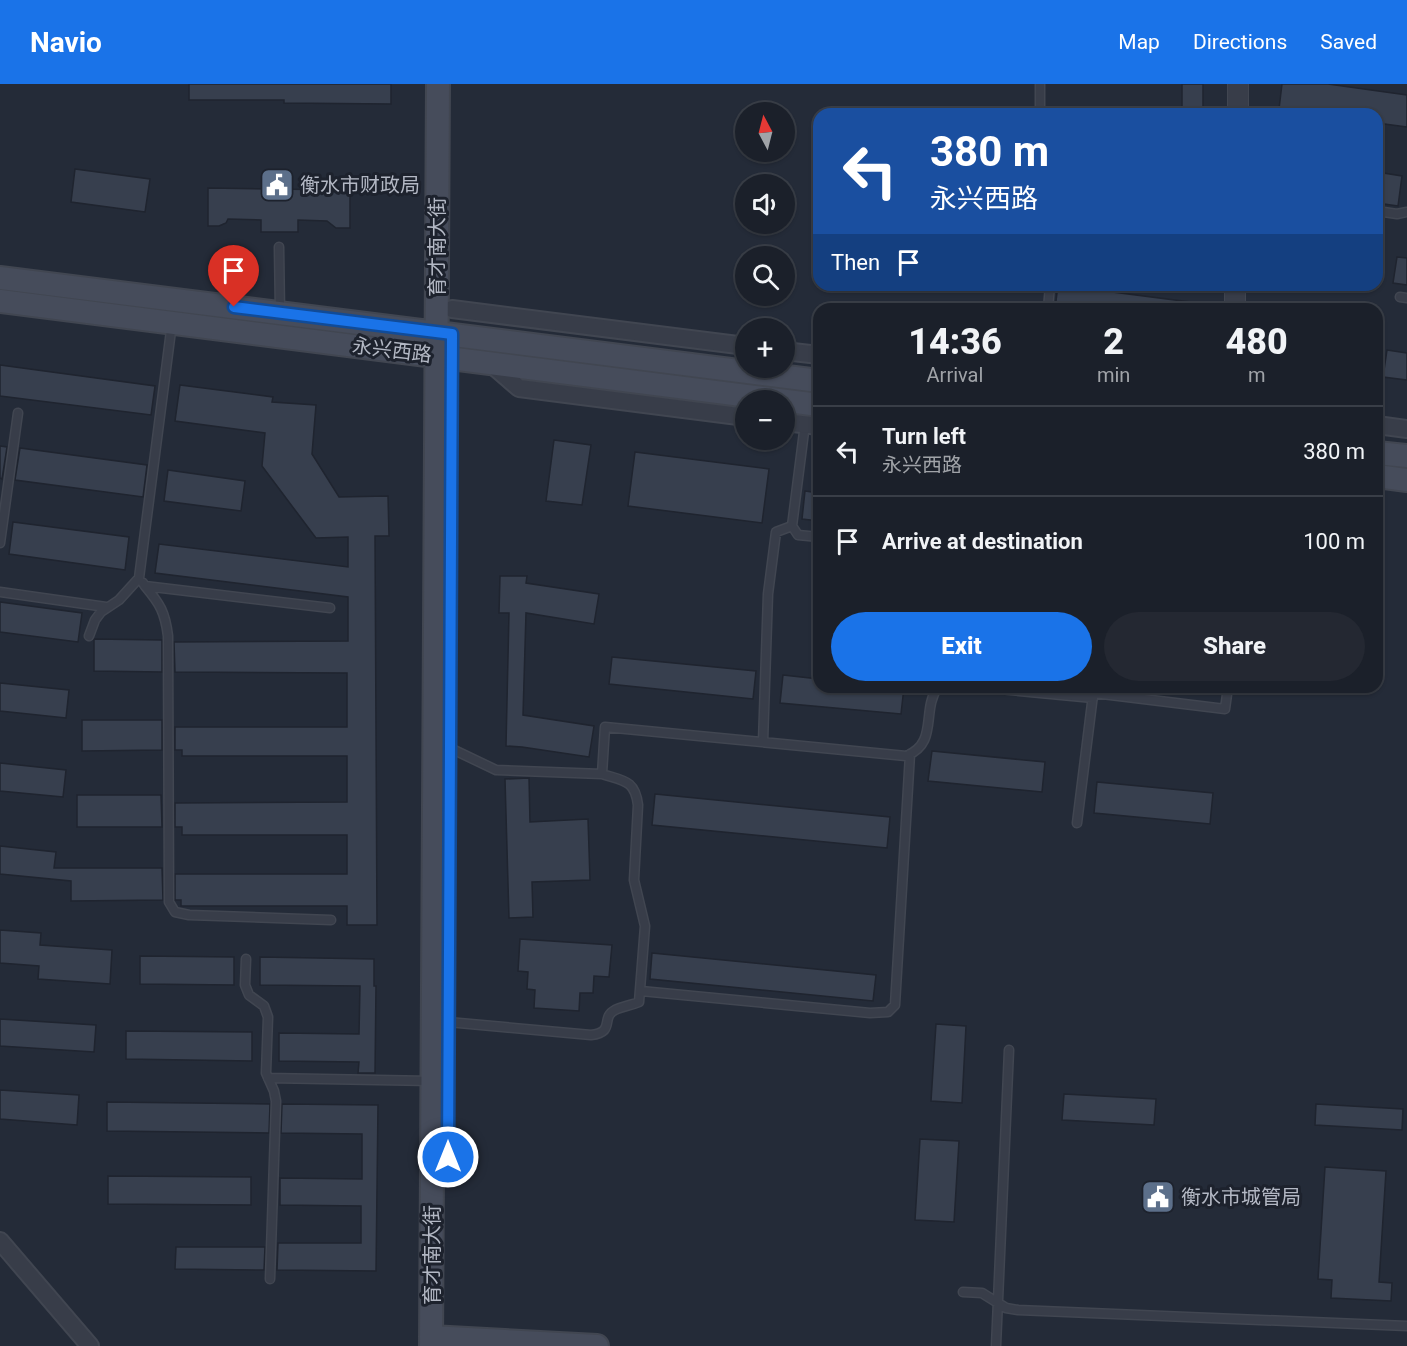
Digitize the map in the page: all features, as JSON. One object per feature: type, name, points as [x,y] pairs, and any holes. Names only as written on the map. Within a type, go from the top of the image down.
[{"type":"main road","name":"育才南大街","points":[[438,84],[450,748],[448,1022],[439,1342]]},
{"type":"main road","name":"育才南大街","points":[[444,334],[452,309],[453,84]]},
{"type":"main road","name":"永兴西路","points":[[0,278],[813,380]]},
{"type":"main road","name":"永兴西路","points":[[0,301],[813,404]]},
{"type":"main road","name":"育才南大街","points":[[439,1342],[432,1081],[444,357]]},
{"type":"main road","points":[[1383,454],[1407,456]]},
{"type":"main road","points":[[1383,477],[1407,480]]},
{"type":"main road","points":[[439,1342],[597,1346]]},
{"type":"street","points":[[1238,84],[1238,108]]},
{"type":"street","points":[[452,309],[735,345]]},
{"type":"street","points":[[795,352],[813,354]]},
{"type":"street","points":[[490,363],[519,388],[735,416]]},
{"type":"street","points":[[795,423],[812,425]]},
{"type":"street","points":[[1383,426],[1407,429]]},
{"type":"street","points":[[0,1241],[90,1346]]},
{"type":"lane","points":[[1040,84],[1040,108]]},
{"type":"lane","points":[[1383,212],[1397,214],[1407,212]]},
{"type":"lane","points":[[279,247],[280,313]]},
{"type":"lane","points":[[172,322],[142,582],[166,616],[168,636],[169,902],[175,912],[189,915],[331,920]]},
{"type":"lane","points":[[0,543],[18,413]]},
{"type":"lane","points":[[812,425],[792,526],[798,535],[813,536]]},
{"type":"lane","points":[[763,742],[768,594],[776,532],[792,526]]},
{"type":"lane","points":[[88,636],[95,620],[106,607],[142,582],[330,608]]},
{"type":"lane","points":[[0,592],[106,607]]},
{"type":"lane","points":[[602,774],[604,728],[901,756],[910,754],[926,739],[934,693]]},
{"type":"lane","points":[[1077,823],[1094,693],[1226,709],[1227,693]]},
{"type":"lane","points":[[448,1022],[601,1034],[606,1030],[609,1017],[615,1010],[639,1002],[645,926],[634,880],[638,805],[633,787],[602,774],[496,770],[450,748]]},
{"type":"lane","points":[[641,991],[870,1014],[888,1012],[895,1005],[910,754]]},
{"type":"lane","points":[[246,959],[245,985],[249,995],[264,1006],[268,1017],[268,1078],[276,1101],[270,1279]]},
{"type":"lane","points":[[996,1346],[1009,1050]]},
{"type":"lane","points":[[268,1078],[432,1081]]},
{"type":"lane","points":[[963,1292],[982,1293],[998,1304],[1018,1310],[1407,1326]]},
{"type":"building","points":[[189,84],[391,84],[391,104],[284,103],[284,100],[189,100]]},
{"type":"building","points":[[1182,84],[1203,84],[1203,108],[1182,108]]},
{"type":"building","points":[[1282,84],[1328,84],[1407,95],[1407,127],[1383,124],[1383,108],[1279,108]]},
{"type":"building","points":[[75,169],[150,179],[145,212],[71,202]]},
{"type":"building","points":[[1383,173],[1402,176],[1398,206],[1383,204]]},
{"type":"building","points":[[208,188],[350,190],[350,228],[336,228],[327,221],[298,220],[298,232],[261,232],[261,220],[228,219],[226,223],[219,226],[208,226]]},
{"type":"building","points":[[1397,257],[1407,258],[1407,285],[1393,283]]},
{"type":"building","points":[[1057,291],[1105,291],[1190,302],[1190,303],[1056,303]]},
{"type":"building","points":[[1387,350],[1407,353],[1407,380],[1383,377]]},
{"type":"building","points":[[0,365],[155,386],[151,415],[0,396]]},
{"type":"building","points":[[180,385],[273,397],[272,402],[316,405],[312,454],[339,497],[388,496],[389,536],[375,536],[377,925],[347,925],[347,906],[181,906],[181,900],[175,900],[175,874],[347,874],[347,835],[182,835],[182,827],[175,827],[175,803],[347,802],[347,756],[182,756],[182,750],[175,750],[175,727],[347,727],[347,673],[175,672],[174,642],[348,641],[348,597],[155,573],[159,544],[348,567],[348,537],[316,538],[262,466],[265,433],[175,421]]},
{"type":"building","points":[[554,440],[591,445],[582,505],[546,501]]},
{"type":"building","points":[[0,446],[7,447],[2,479],[0,478]]},
{"type":"building","points":[[20,448],[147,465],[143,497],[15,480]]},
{"type":"building","points":[[635,452],[769,469],[762,523],[628,506]]},
{"type":"building","points":[[168,470],[245,481],[241,511],[164,501]]},
{"type":"building","points":[[805,491],[813,492],[813,520],[802,519]]},
{"type":"building","points":[[13,522],[129,537],[125,570],[9,554]]},
{"type":"building","points":[[500,576],[527,576],[526,583],[599,594],[594,624],[526,613],[523,715],[594,726],[589,757],[506,746],[509,613],[499,613]]},
{"type":"building","points":[[0,602],[82,613],[78,642],[0,632]]},
{"type":"building","points":[[94,639],[162,640],[162,672],[94,671]]},
{"type":"building","points":[[612,657],[756,671],[753,699],[609,684]]},
{"type":"building","points":[[783,675],[813,678],[813,693],[903,693],[901,714],[780,703]]},
{"type":"building","points":[[0,683],[69,690],[66,718],[0,711]]},
{"type":"building","points":[[82,720],[162,720],[162,750],[82,751]]},
{"type":"building","points":[[932,751],[1045,762],[1042,792],[928,781]]},
{"type":"building","points":[[0,763],[66,770],[63,797],[0,791]]},
{"type":"building","points":[[529,778],[530,822],[588,819],[590,880],[532,882],[533,917],[509,918],[505,779]]},
{"type":"building","points":[[1097,782],[1213,793],[1210,824],[1094,813]]},
{"type":"building","points":[[655,794],[890,817],[887,848],[652,825]]},
{"type":"building","points":[[77,795],[161,795],[162,827],[77,827]]},
{"type":"building","points":[[0,846],[56,852],[54,868],[162,868],[163,900],[71,901],[71,881],[0,874]]},
{"type":"building","points":[[0,930],[41,933],[40,945],[112,950],[110,984],[38,979],[39,966],[0,963]]},
{"type":"building","points":[[520,939],[612,945],[609,977],[594,976],[593,993],[580,993],[579,1011],[534,1008],[535,990],[527,989],[528,972],[518,971]]},
{"type":"building","points":[[652,953],[876,975],[873,1001],[650,979]]},
{"type":"building","points":[[140,956],[234,957],[234,985],[140,984]]},
{"type":"building","points":[[260,957],[374,959],[375,1073],[358,1073],[359,1062],[279,1061],[279,1033],[359,1034],[360,986],[260,985]]},
{"type":"building","points":[[0,1019],[96,1025],[94,1052],[0,1046]]},
{"type":"building","points":[[936,1024],[966,1026],[962,1103],[931,1101]]},
{"type":"building","points":[[126,1031],[252,1032],[252,1061],[126,1059]]},
{"type":"building","points":[[0,1090],[79,1095],[77,1125],[0,1119]]},
{"type":"building","points":[[1064,1094],[1156,1099],[1154,1125],[1062,1120]]},
{"type":"building","points":[[107,1102],[270,1104],[269,1133],[107,1131]]},
{"type":"building","points":[[282,1104],[378,1105],[376,1271],[277,1270],[278,1243],[361,1243],[361,1206],[280,1205],[280,1178],[362,1179],[362,1134],[281,1133]]},
{"type":"building","points":[[1316,1104],[1403,1109],[1402,1130],[1315,1125]]},
{"type":"building","points":[[920,1139],[959,1141],[954,1222],[915,1220]]},
{"type":"building","points":[[1325,1167],[1386,1171],[1379,1282],[1392,1283],[1391,1301],[1331,1298],[1332,1280],[1318,1279]]},
{"type":"building","points":[[108,1176],[251,1177],[251,1205],[108,1204]]},
{"type":"building","points":[[176,1247],[265,1247],[264,1270],[175,1269]]},
{"type":"place","name":"衡水市财政局","points":[[277,185]]},
{"type":"place","name":"衡水市城管局","points":[[1158,1197]]},
{"type":"route","points":[[234,307],[452,334],[448,1157]]}]
